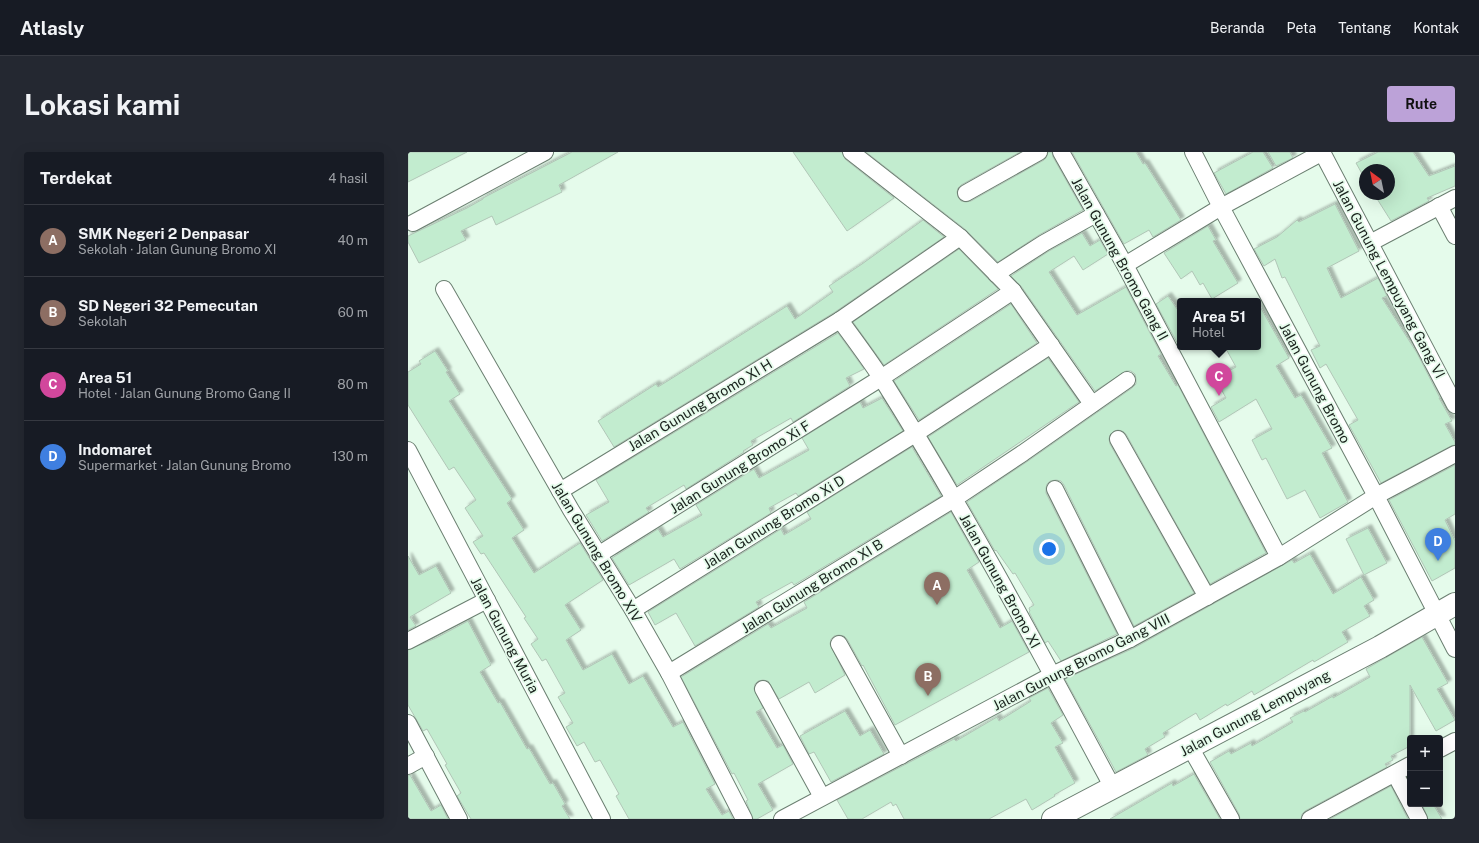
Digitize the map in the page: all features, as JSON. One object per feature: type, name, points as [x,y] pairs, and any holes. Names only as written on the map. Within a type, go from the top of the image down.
[{"type":"street","points":[[413,223],[545,152]]},
{"type":"street","points":[[851,152],[960,237],[1013,291],[1092,404]]},
{"type":"street","points":[[966,193],[1039,152]]},
{"type":"street","name":"Jalan Gunung Bromo Gang II","points":[[1061,152],[1125,265],[1279,557]]},
{"type":"street","name":"Jalan Gunung Bromo","points":[[1193,152],[1376,496],[1446,609],[1455,649]]},
{"type":"street","points":[[1125,265],[1221,207],[1322,152]]},
{"type":"street","name":"Jalan Gunung Lempuyang Gang VI","points":[[1322,152],[1455,405]]},
{"type":"street","points":[[1370,243],[1455,198]]},
{"type":"street","points":[[1439,206],[1455,236]]},
{"type":"street","points":[[996,274],[1049,240],[1096,214]]},
{"type":"street","name":"Jalan Gunung Bromo XI H","points":[[560,491],[840,320],[960,237]]},
{"type":"street","name":"Jalan Gunung Bromo XIV","points":[[444,288],[560,491],[598,556],[633,610],[669,673],[744,819]]},
{"type":"street","name":"Jalan Gunung Bromo Xi F","points":[[598,556],[881,378],[1013,291]]},
{"type":"street","name":"Jalan Gunung Bromo XI","points":[[840,320],[881,378],[954,499],[1113,788]]},
{"type":"street","name":"Jalan Gunung Bromo Xi D","points":[[633,610],[915,434],[1051,346]]},
{"type":"street","name":"Jalan Gunung Bromo XI B","points":[[669,673],[954,499],[1023,453],[1126,380]]},
{"type":"street","points":[[1118,438],[1207,597]]},
{"type":"street","name":"Jalan Gunung Muria","points":[[408,450],[602,819]]},
{"type":"street","name":"Jalan Gunung Bromo Gang VIII","points":[[782,819],[1052,675],[1130,639],[1279,557],[1376,496],[1455,454]]},
{"type":"street","points":[[1055,489],[1130,639]]},
{"type":"street","points":[[408,641],[487,600]]},
{"type":"street","name":"Jalan Gunung Lempuyang","points":[[1053,819],[1380,647],[1446,609]]},
{"type":"street","points":[[839,644],[901,756]]},
{"type":"street","points":[[763,689],[822,797]]},
{"type":"street","points":[[408,723],[459,819]]},
{"type":"street","points":[[1443,747],[1455,741]]},
{"type":"street","points":[[1190,747],[1231,819]]},
{"type":"street","points":[[408,766],[426,756]]},
{"type":"street","points":[[1320,816],[1407,767]]},
{"type":"street","points":[[1395,774],[1407,797]]},
{"type":"street","points":[[1412,807],[1419,819]]},
{"type":"building","points":[[408,152],[467,152],[408,182]]},
{"type":"building","points":[[572,152],[618,152],[559,185],[562,192],[496,225],[492,216],[461,231],[466,240],[419,263],[408,242],[408,236],[467,208],[483,198]]},
{"type":"building","points":[[793,152],[842,152],[845,159],[894,198],[847,231]]},
{"type":"building","points":[[866,152],[1020,152],[961,185],[957,192],[958,197],[961,201],[966,202],[971,201],[1044,160],[1048,152],[1052,152],[1053,157],[1083,210],[1039,235],[998,262],[966,230]]},
{"type":"building","points":[[1072,152],[1136,152],[1143,164],[1145,163],[1181,220],[1153,237],[1149,230],[1124,244]]},
{"type":"building","points":[[1253,152],[1263,152],[1273,168],[1226,194],[1214,173]]},
{"type":"building","points":[[1268,152],[1290,152],[1293,158],[1276,166]]},
{"type":"building","points":[[1378,152],[1413,152],[1429,176],[1455,166],[1455,186],[1427,198],[1429,201],[1391,221],[1378,200],[1395,200],[1395,164],[1359,164],[1359,168],[1356,163]]},
{"type":"building","points":[[1335,204],[1359,251],[1327,268],[1341,298],[1378,278],[1387,296],[1382,298],[1417,353],[1452,421],[1445,424],[1455,442],[1455,445],[1381,483],[1349,425],[1358,420],[1326,364],[1320,368],[1311,350],[1320,346],[1285,277],[1282,278],[1275,259],[1264,266],[1254,249],[1277,237],[1297,220],[1299,222]]},
{"type":"building","points":[[923,220],[944,237],[835,312],[614,447],[598,421],[656,384],[658,387],[787,306],[795,319],[833,292],[829,286]]},
{"type":"building","points":[[1208,226],[1216,240],[1213,241],[1238,283],[1211,298],[1203,283],[1200,285],[1192,271],[1181,279],[1164,253]]},
{"type":"building","points":[[1082,233],[1090,246],[1100,240],[1108,254],[1083,270],[1074,256],[1049,272],[1077,315],[1126,287],[1161,354],[1158,356],[1176,386],[1178,385],[1266,553],[1210,584],[1126,434],[1118,430],[1114,431],[1110,435],[1110,444],[1194,593],[1134,626],[1064,485],[1061,481],[1050,481],[1047,484],[1046,493],[1117,634],[1061,661],[1048,641],[1045,643],[1029,612],[1029,608],[1034,605],[1015,573],[1013,574],[996,550],[995,551],[967,502],[1028,461],[1136,384],[1135,374],[1131,371],[1126,371],[1095,391],[1021,286],[1011,276],[1049,251]]},
{"type":"building","points":[[959,249],[998,289],[884,365],[853,322]]},
{"type":"building","points":[[1168,296],[1177,309],[1177,342],[1156,304]]},
{"type":"building","points":[[1011,304],[1037,343],[919,420],[894,381]]},
{"type":"building","points":[[1261,308],[1289,358],[1276,366],[1295,398],[1301,395],[1332,448],[1322,453],[1348,502],[1320,518],[1305,490],[1287,499],[1266,458],[1262,460],[1252,440],[1272,429],[1256,399],[1219,422],[1211,407],[1226,398],[1215,378],[1236,367],[1227,350],[1261,350]]},
{"type":"building","points":[[838,333],[864,369],[846,378],[850,386],[793,422],[791,418],[751,441],[753,445],[743,451],[744,452],[686,489],[684,485],[646,508],[649,512],[602,541],[586,515],[609,502],[596,480]]},
{"type":"building","points":[[435,351],[460,394],[449,401],[512,499],[507,503],[524,530],[512,538],[534,573],[580,543],[603,580],[565,605],[581,630],[566,640],[583,670],[612,654],[629,684],[643,676],[673,727],[683,722],[715,784],[706,789],[722,815],[729,811],[733,819],[629,819],[616,796],[619,794],[600,760],[595,762],[584,742],[577,746],[566,727],[573,723],[558,697],[565,693],[546,659],[542,661],[531,644],[538,639],[524,618],[526,617],[484,553],[481,554],[473,542],[483,536],[465,508],[476,500],[454,467],[449,470],[408,405],[408,372],[421,364],[419,361]]},
{"type":"building","points":[[1048,358],[1079,402],[957,485],[928,437]]},
{"type":"building","points":[[882,398],[903,431],[798,496],[796,493],[769,508],[771,513],[680,569],[674,559],[629,585],[612,558],[658,529],[663,537],[702,515],[696,505],[754,469],[759,478],[809,450],[802,438],[860,402],[863,408]]},
{"type":"building","points":[[912,447],[941,496],[794,585],[792,582],[756,602],[759,607],[695,646],[676,613],[655,625],[648,612],[781,529],[784,535],[811,519],[807,512]]},
{"type":"building","points":[[1455,465],[1455,514],[1445,520],[1455,541],[1455,568],[1432,581],[1389,500]]},
{"type":"building","points":[[951,512],[979,562],[967,570],[1000,628],[1012,621],[1029,652],[895,725],[863,665],[862,666],[844,636],[834,636],[831,639],[830,644],[845,675],[815,693],[809,682],[779,699],[768,681],[758,681],[755,684],[754,689],[763,708],[756,712],[777,748],[783,745],[793,764],[758,784],[773,810],[757,819],[753,819],[746,801],[748,800],[734,773],[732,774],[681,677],[768,624],[771,628],[807,608],[804,602]]},
{"type":"building","points":[[1368,528],[1387,563],[1364,575],[1346,539]]},
{"type":"building","points":[[1310,554],[1333,594],[1361,577],[1374,600],[1364,606],[1370,616],[1342,632],[1348,642],[1314,662],[1313,660],[1254,695],[1252,691],[1227,706],[1226,704],[1200,720],[1196,713],[1163,733],[1165,737],[1145,749],[1148,755],[1116,772],[1065,679],[1134,648],[1292,560],[1294,563]]},
{"type":"building","points":[[408,556],[419,575],[436,566],[451,593],[410,617],[416,626],[408,630]]},
{"type":"building","points":[[468,621],[491,665],[480,672],[498,703],[500,702],[527,749],[529,748],[550,784],[553,783],[565,804],[562,806],[570,819],[471,819],[457,796],[461,793],[445,765],[447,764],[427,729],[423,731],[408,705],[408,650],[436,638]]},
{"type":"building","points":[[1422,637],[1448,683],[1437,689],[1455,720],[1436,731],[1410,685],[1410,735],[1407,735],[1407,748],[1391,756],[1393,760],[1385,764],[1387,767],[1305,811],[1302,814],[1301,819],[1240,819],[1239,814],[1210,762],[1229,751],[1231,754],[1251,743],[1252,746],[1293,722],[1290,718],[1304,711],[1305,712],[1333,696],[1333,698],[1370,677],[1366,669]]},
{"type":"building","points":[[1048,688],[1063,715],[1051,723],[1063,743],[1055,747],[1075,783],[1032,810],[1026,799],[989,819],[904,819],[896,804],[893,806],[891,802],[862,819],[848,819],[837,800],[954,739],[956,741],[997,717],[999,721],[1031,701],[1029,698]]},
{"type":"building","points":[[845,711],[860,736],[870,730],[884,754],[831,782],[814,752],[809,754],[800,736]]},
{"type":"building","points":[[1194,774],[1220,819],[1110,819],[1172,783],[1173,786]]},
{"type":"building","points":[[408,775],[410,775],[431,811],[441,805],[448,819],[408,819]]},
{"type":"building","points":[[1391,786],[1408,819],[1330,819]]},
{"type":"building","points":[[1423,807],[1435,807],[1442,819],[1428,819]]},
{"type":"place","name":"Area 51","points":[[1219,396]]},
{"type":"place","name":"Indomaret","points":[[1438,561]]},
{"type":"place","name":"SMK Negeri 2 Denpasar","points":[[937,605]]},
{"type":"place","name":"SD Negeri 32 Pemecutan","points":[[928,696]]}]
